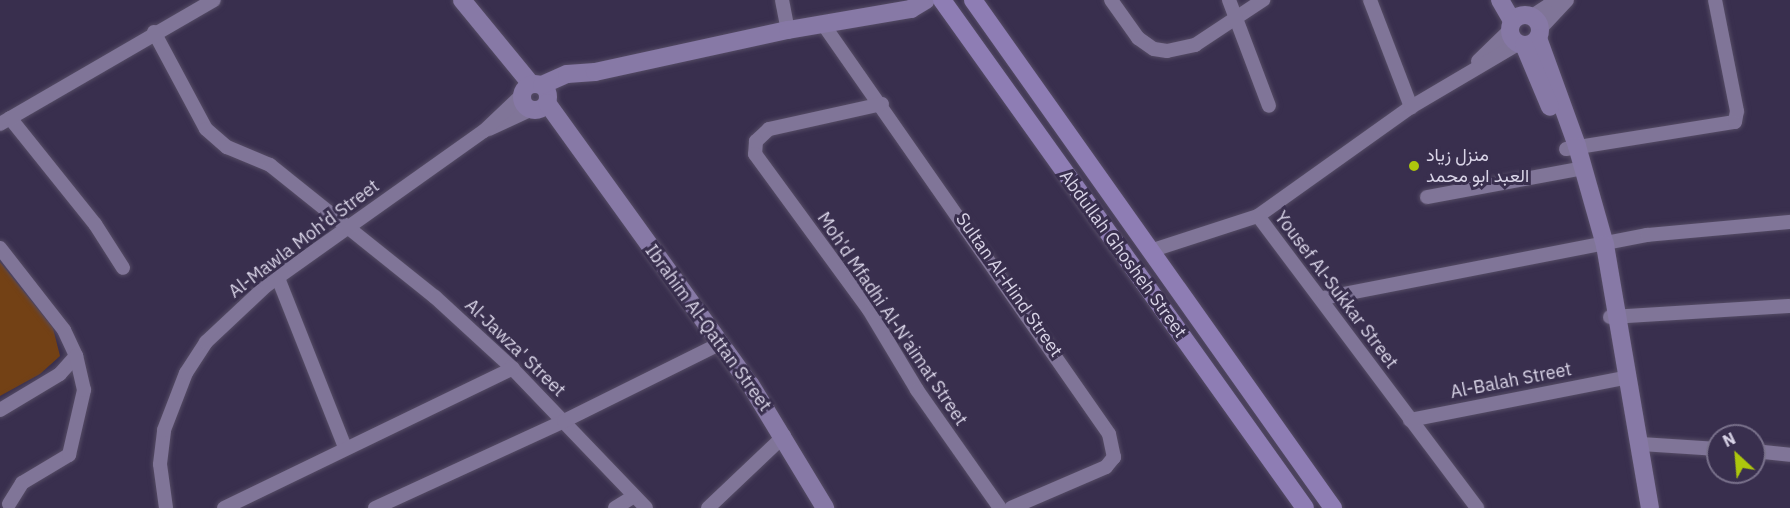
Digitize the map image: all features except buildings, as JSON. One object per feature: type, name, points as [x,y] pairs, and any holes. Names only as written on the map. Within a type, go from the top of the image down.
[{"type":"main road","name":"Abdullah Ghosheh Street","points":[[942,0],[1305,508]]},
{"type":"main road","name":"Abdullah Ghosheh Street","points":[[974,0],[1333,508]]},
{"type":"street","points":[[123,268],[95,224],[5,121],[154,32],[214,0]]},
{"type":"street","name":"Ibrahim Al-Qattan Street","points":[[462,0],[722,343],[784,436],[825,508]]},
{"type":"street","points":[[782,0],[788,30]]},
{"type":"street","points":[[535,97],[595,72],[788,30],[911,9],[926,0]]},
{"type":"street","points":[[1112,0],[1138,38],[1154,49],[1167,51],[1195,45],[1263,0]]},
{"type":"street","points":[[1229,0],[1269,106]]},
{"type":"street","points":[[1370,0],[1411,107]]},
{"type":"street","points":[[1500,0],[1524,26],[1578,169],[1600,246],[1641,444],[1650,508]]},
{"type":"street","points":[[1524,26],[1557,0]]},
{"type":"street","points":[[1524,26],[1567,0]]},
{"type":"street","points":[[1571,148],[1734,122],[1737,111],[1715,0]]},
{"type":"street","name":"Sultan Al-Hind Street","points":[[823,24],[882,104],[1072,376],[1113,446],[1114,457],[1106,467],[1011,508]]},
{"type":"street","name":"Yousef Al-Sukkar Street","points":[[1477,508],[1410,420],[1323,298],[1258,216],[1411,107],[1472,67],[1524,26]]},
{"type":"street","name":"Al-Jawza' Street","points":[[154,32],[206,129],[227,147],[270,165],[346,229],[435,297],[513,368],[646,508]]},
{"type":"street","name":"Al-Mawla Moh'd Street","points":[[166,508],[160,464],[164,430],[186,373],[221,326],[278,278],[535,97]]},
{"type":"street","name":"Moh'd Mfadhi Al-N'aimat Street","points":[[882,104],[769,129],[756,141],[755,154],[869,310],[917,390],[1000,508]]},
{"type":"street","points":[[1427,197],[1578,169]]},
{"type":"street","points":[[1150,251],[1258,216]]},
{"type":"street","points":[[1323,298],[1600,246],[1647,235],[1790,222]]},
{"type":"street","points":[[0,248],[64,330],[76,356],[84,390],[72,448],[60,462],[22,483],[8,507]]},
{"type":"street","points":[[278,278],[345,447]]},
{"type":"street","points":[[1614,317],[1790,306]]},
{"type":"street","points":[[1614,317],[1619,378],[1639,508]]},
{"type":"street","points":[[375,508],[564,422],[722,343]]},
{"type":"street","points":[[0,410],[60,374],[76,356]]},
{"type":"street","points":[[224,508],[345,447],[513,368]]},
{"type":"street","name":"Al-Balah Street","points":[[1410,420],[1619,378]]},
{"type":"street","points":[[708,508],[784,436]]},
{"type":"street","points":[[1641,444],[1706,448]]},
{"type":"street","points":[[1766,452],[1790,455]]},
{"type":"street","points":[[615,508],[634,496]]},
{"type":"shaded area","points":[[0,262],[53,328],[60,356],[40,374],[0,396]]},
{"type":"place","name":"منزل زياد العبد ابو محمد","points":[[1414,166]]}]
